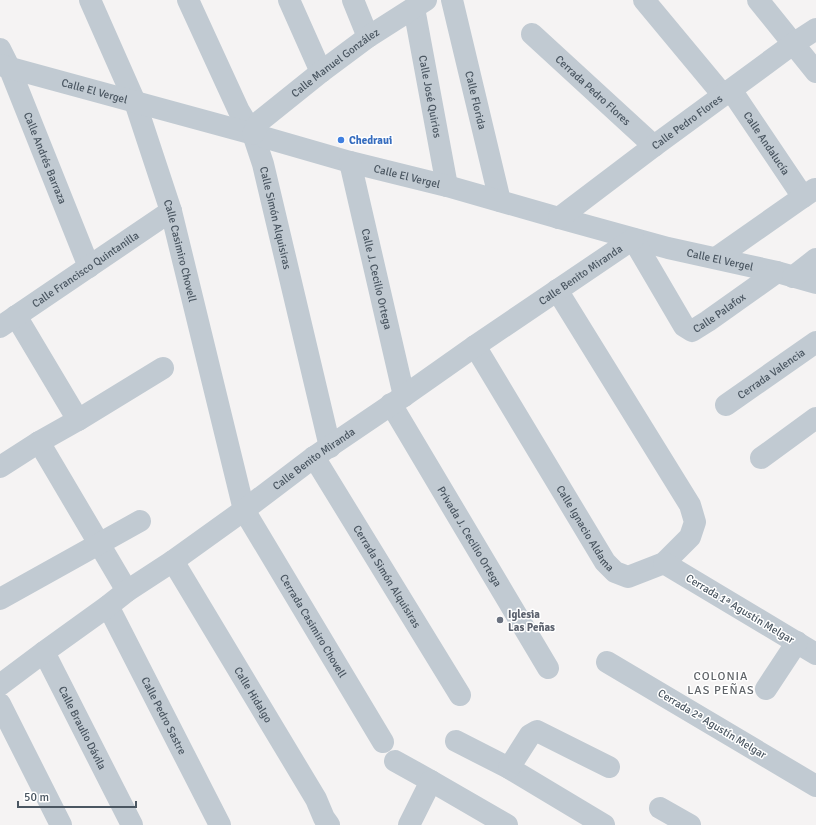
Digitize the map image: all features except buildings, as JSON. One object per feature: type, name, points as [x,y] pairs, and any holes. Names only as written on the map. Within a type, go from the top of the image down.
[{"type":"street","name":"Calle Casimiro Chovell","points":[[90,0],[135,102],[171,211],[244,510]]},
{"type":"street","name":"Calle Simón Alquisiras","points":[[188,0],[239,111],[253,134],[263,164],[322,452]]},
{"type":"street","points":[[289,0],[321,72]]},
{"type":"street","points":[[353,0],[368,37]]},
{"type":"street","name":"Calle Florida","points":[[452,0],[500,201]]},
{"type":"street","name":"Calle Andalucía","points":[[644,0],[727,92],[810,193]]},
{"type":"street","points":[[758,0],[816,72]]},
{"type":"street","name":"Calle Manuel González","points":[[253,134],[260,121],[321,72],[368,37],[420,4]]},
{"type":"street","name":"Calle José Quirios","points":[[420,4],[447,186]]},
{"type":"street","name":"Calle Pedro Flores","points":[[559,218],[727,92],[816,29]]},
{"type":"street","name":"Cerrada Pedro Flores","points":[[532,34],[654,146]]},
{"type":"street","name":"Calle El Vergel","points":[[3,60],[135,102],[350,162],[447,186],[668,248],[785,274],[816,283]]},
{"type":"street","name":"Calle Andrés Barraza","points":[[3,60],[89,267]]},
{"type":"street","name":"Calle J. Cecilio Ortega","points":[[350,162],[398,400]]},
{"type":"street","points":[[716,258],[810,193]]},
{"type":"street","name":"Calle Francisco Quintanilla","points":[[8,322],[171,211]]},
{"type":"street","name":"Calle Benito Miranda","points":[[0,685],[127,591],[173,561],[322,452],[632,238]]},
{"type":"street","name":"Calle Palafox","points":[[632,238],[684,326],[692,330],[785,274]]},
{"type":"street","points":[[785,274],[816,259]]},
{"type":"street","name":"Calle Ignacio Aldama","points":[[475,346],[605,562],[614,572],[628,577],[664,564],[690,538],[695,522],[690,505],[557,290]]},
{"type":"street","points":[[8,322],[78,420]]},
{"type":"street","name":"Cerrada Valencia","points":[[726,405],[816,342]]},
{"type":"street","points":[[0,467],[163,368]]},
{"type":"street","name":"Privada J. Cecilio Ortega","points":[[398,400],[548,668]]},
{"type":"street","points":[[761,458],[816,418]]},
{"type":"street","points":[[40,442],[127,591]]},
{"type":"street","name":"Cerrada Simón Alquisiras","points":[[322,452],[460,695]]},
{"type":"street","name":"Cerrada Casimiro Chovell","points":[[244,510],[382,742]]},
{"type":"street","points":[[0,599],[140,521]]},
{"type":"street","name":"Calle Hidalgo","points":[[173,561],[316,799],[322,823]]},
{"type":"street","name":"Cerrada 1ª Agustín Melgar","points":[[664,564],[816,654]]},
{"type":"street","name":"Calle Pedro Sastre","points":[[108,606],[220,825]]},
{"type":"street","points":[[766,689],[797,642]]},
{"type":"street","name":"Calle Braulio Dávila","points":[[44,652],[132,825]]},
{"type":"street","name":"Cerrada 2ª Agustín Melgar","points":[[607,662],[816,786]]},
{"type":"street","points":[[0,704],[61,825]]},
{"type":"street","points":[[509,768],[530,735],[537,730],[609,767]]},
{"type":"street","points":[[456,741],[509,768],[604,825]]},
{"type":"street","points":[[395,761],[507,825]]},
{"type":"street","points":[[409,825],[432,781]]},
{"type":"street","points":[[660,808],[690,825]]},
{"type":"place","name":"Chedraui","points":[[341,140]]},
{"type":"place","name":"Iglesia Las Peñas","points":[[500,620]]},
{"type":"district","name":"COLONIA LAS PEÑAS","points":[[721,683]]}]
